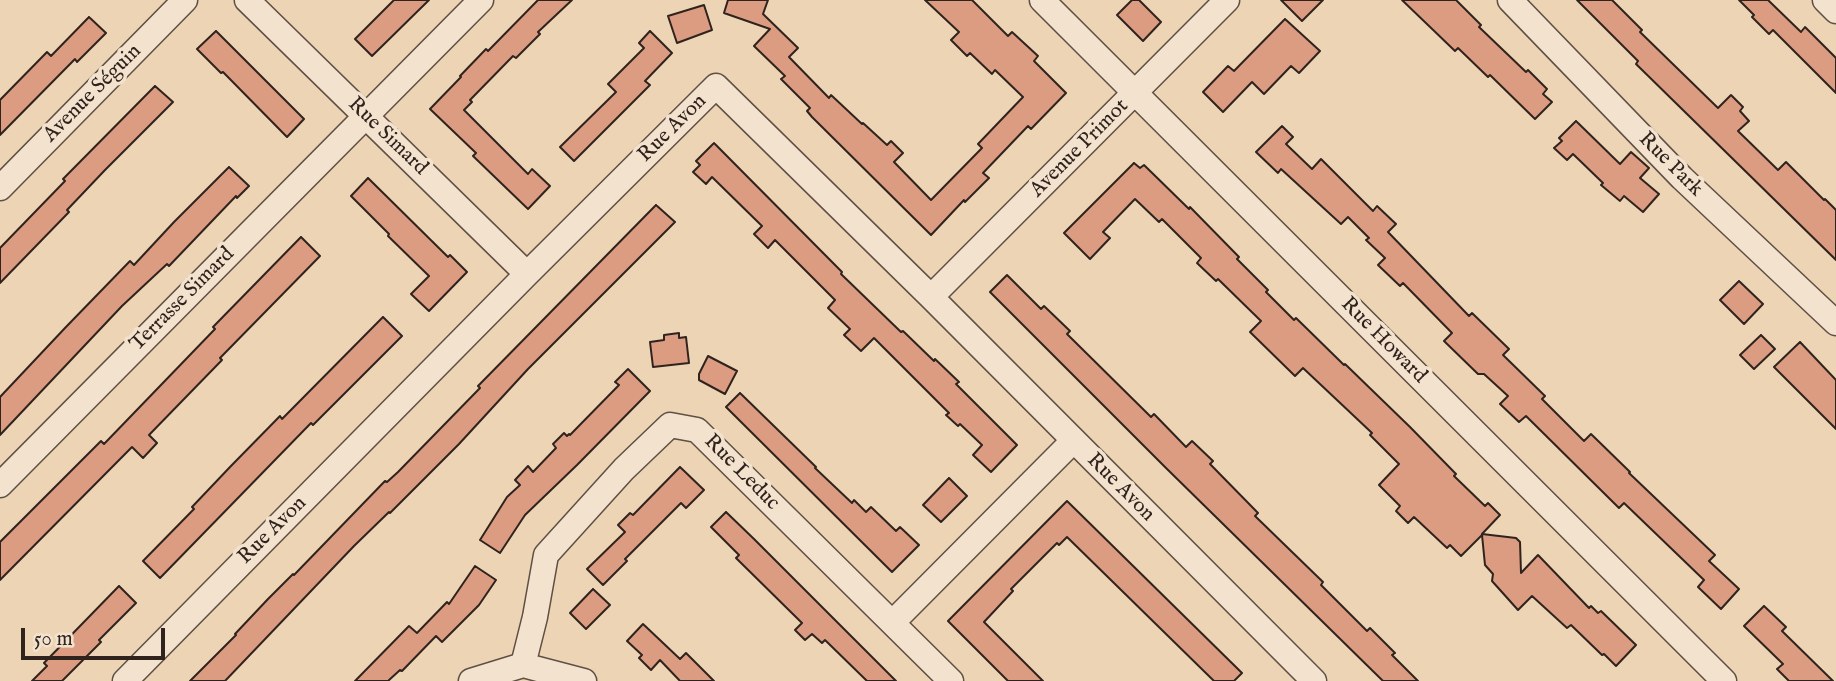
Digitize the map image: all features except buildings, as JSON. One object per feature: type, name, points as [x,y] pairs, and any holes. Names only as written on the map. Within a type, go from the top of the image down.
[{"type":"street","name":"Avenue Séguin","points":[[0,188],[185,0]]},
{"type":"street","name":"Rue Simard","points":[[247,0],[527,274]]},
{"type":"street","name":"Terrasse Simard","points":[[0,485],[481,0]]},
{"type":"street","name":"Rue Howard","points":[[1042,0],[1724,681]]},
{"type":"street","name":"Avenue Primot","points":[[931,297],[1227,0]]},
{"type":"street","name":"Rue Park","points":[[1510,0],[1682,178],[1836,323]]},
{"type":"street","points":[[1825,0],[1836,11]]},
{"type":"street","name":"Rue Avon","points":[[125,681],[716,86],[1314,681]]},
{"type":"street","name":"Rue Leduc","points":[[523,665],[546,555],[624,469],[670,425],[697,430],[951,681]]},
{"type":"street","points":[[893,622],[1073,441]]},
{"type":"street","points":[[471,681],[523,665],[584,681]]}]
